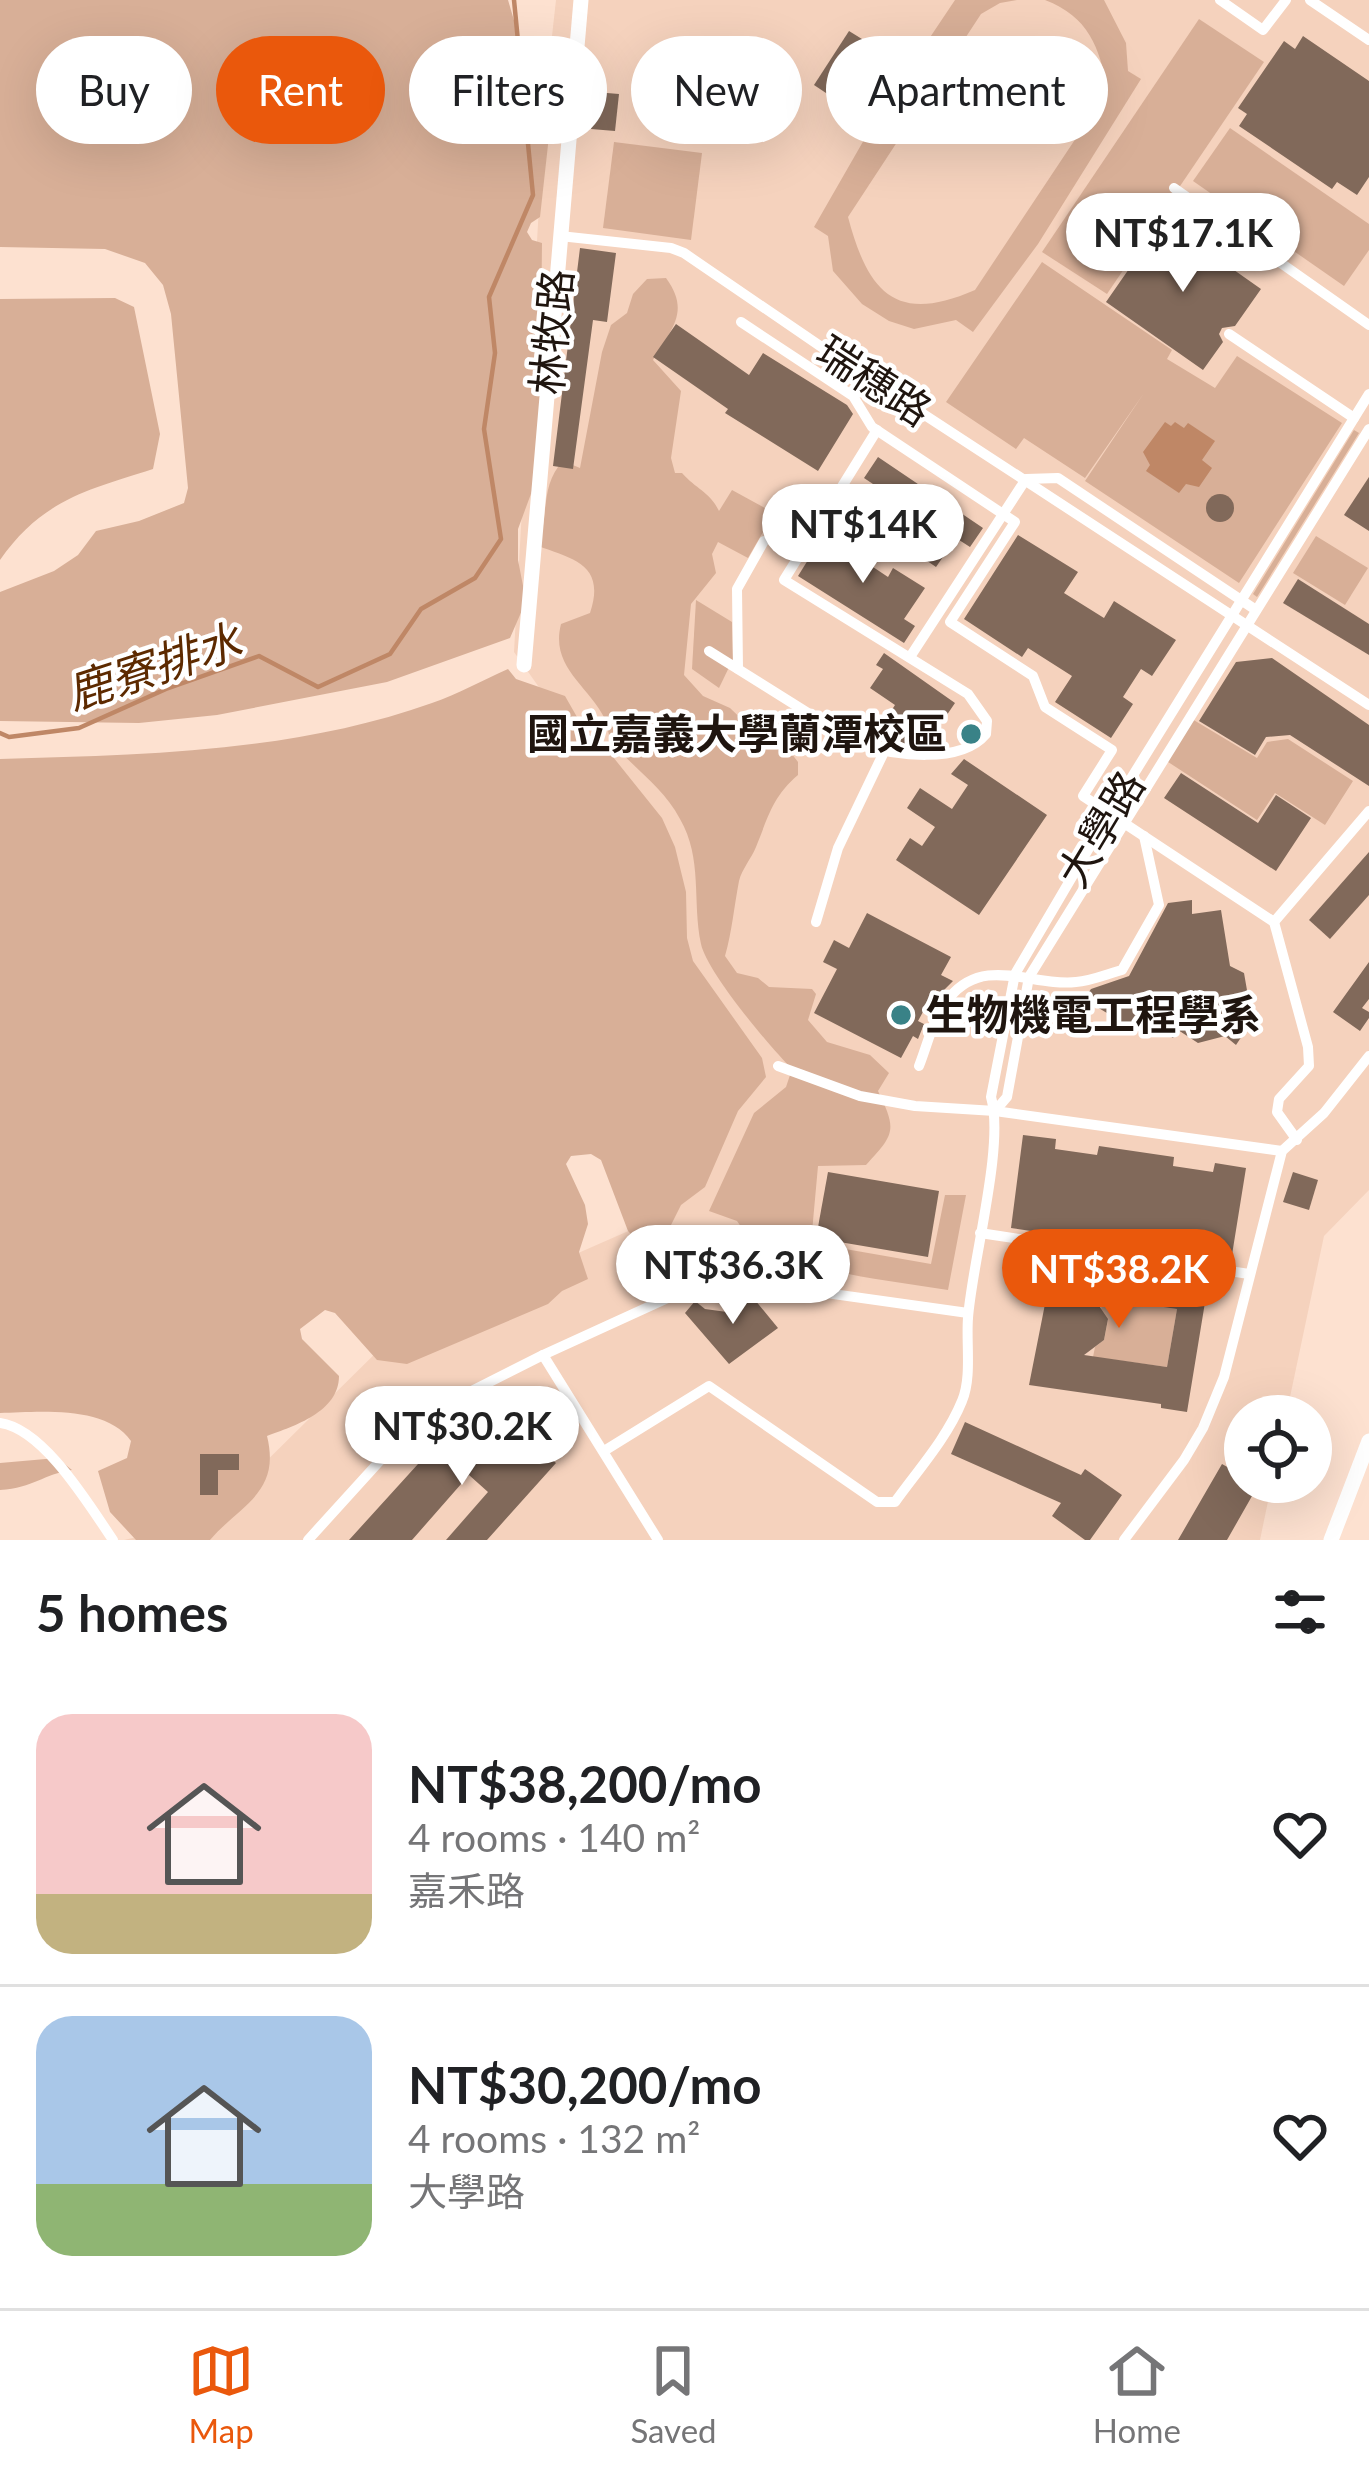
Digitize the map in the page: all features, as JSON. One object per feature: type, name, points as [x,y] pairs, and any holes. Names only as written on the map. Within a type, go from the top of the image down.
[{"type":"street","name":"林牧路","points":[[524,664],[581,0]]},
{"type":"street","points":[[1220,0],[1262,30],[1286,0]]},
{"type":"street","points":[[1310,0],[1369,40]]},
{"type":"street","points":[[1174,188],[1369,326]]},
{"type":"street","name":"瑞穗路","points":[[560,236],[671,248],[684,254],[1369,705]]},
{"type":"street","points":[[741,322],[853,395],[878,430],[1016,522],[950,622],[1033,676],[1045,706],[1112,750],[1083,796],[1274,922],[1308,1047],[1309,1066],[1280,1099],[1276,1112],[1297,1140]]},
{"type":"street","points":[[1229,334],[1354,418]]},
{"type":"street","name":"大學路","points":[[604,1451],[710,1386],[877,1502],[895,1502],[948,1429],[965,1396],[968,1313],[995,1111],[991,1096],[1015,974],[1369,394]]},
{"type":"street","points":[[995,1111],[1006,1097],[1029,976],[1369,429]]},
{"type":"street","points":[[709,651],[859,745],[884,752],[969,748],[986,734],[987,721],[968,694],[784,580],[878,430]]},
{"type":"street","points":[[910,658],[1026,479],[1058,478],[1256,610]]},
{"type":"street","points":[[738,669],[737,589],[764,541]]},
{"type":"street","points":[[816,922],[838,848],[884,752]]},
{"type":"street","points":[[1274,922],[1369,811]]},
{"type":"street","points":[[919,1066],[939,1014],[970,979],[1015,974],[1074,982],[1121,970],[1159,905],[1144,836]]},
{"type":"street","points":[[1124,1540],[1203,1428],[1224,1377],[1282,1151],[1324,1113],[1369,1056]]},
{"type":"street","points":[[778,1066],[860,1096],[1282,1151]]},
{"type":"street","points":[[980,1233],[1249,1274]]},
{"type":"street","points":[[308,1540],[387,1453],[444,1406],[543,1354],[694,1286],[755,1283],[968,1313]]},
{"type":"street","points":[[543,1354],[658,1540]]},
{"type":"street","points":[[0,1423],[13,1425],[55,1459],[113,1540]]},
{"type":"street","points":[[1331,1540],[1369,1441]]},
{"type":"shaded area","points":[[0,0],[508,0],[519,36],[409,36],[409,144],[548,144],[540,217],[527,232],[542,243],[540,413],[532,491],[518,529],[526,601],[510,638],[387,682],[217,715],[139,723],[0,721],[0,592],[54,571],[78,555],[96,531],[184,503],[188,488],[171,314],[163,285],[145,263],[105,249],[0,247]]},
{"type":"shaded area","name":"國立嘉義大學蘭潭校區","points":[[556,0],[1369,0],[1369,1190],[1324,1236],[1290,1395],[1224,1395],[1224,1503],[1268,1503],[1260,1540],[124,1540],[189,1525],[231,1496],[396,1333],[658,1218],[631,817],[514,652],[542,144],[607,144],[607,36],[552,36]]},
{"type":"shaded area","points":[[955,0],[1017,0],[981,14],[967,36],[931,36]]},
{"type":"shaded area","points":[[1045,0],[1104,0],[1126,43],[1128,71],[1141,79],[1108,132],[1108,36],[1090,36],[1072,15]]},
{"type":"shaded area","points":[[1199,19],[1264,62],[1107,294],[1042,252]]},
{"type":"shaded area","points":[[1230,128],[1369,224],[1369,250],[1344,286],[1193,181]]},
{"type":"shaded area","points":[[614,142],[702,153],[691,240],[603,228]]},
{"type":"shaded area","points":[[862,144],[896,144],[848,217],[856,243],[865,265],[889,295],[924,304],[947,300],[975,290],[1072,144],[1100,144],[1038,244],[973,332],[956,320],[914,329],[889,321],[862,304],[833,271],[828,236],[814,227]]},
{"type":"shaded area","points":[[1042,262],[1172,350],[1167,359],[1215,388],[1237,356],[1342,423],[1239,583],[1085,481],[1144,393],[1085,478],[1024,438],[1016,449],[946,402]]},
{"type":"shaded area","points":[[666,278],[678,311],[653,360],[681,391],[671,458],[675,473],[682,473],[719,511],[732,490],[774,513],[748,558],[718,542],[712,554],[716,573],[691,604],[684,675],[703,696],[785,745],[798,762],[798,775],[776,800],[740,877],[725,956],[737,973],[758,978],[769,987],[812,989],[816,994],[808,1020],[827,1042],[870,1055],[889,1073],[878,1091],[890,1123],[888,1138],[866,1165],[818,1166],[811,1243],[931,1264],[945,1195],[966,1195],[948,1290],[806,1263],[746,1234],[737,1221],[709,1211],[754,1113],[786,1087],[792,1069],[740,1008],[706,956],[698,928],[692,849],[680,819],[612,741],[605,719],[561,652],[561,624],[590,613],[594,584],[590,574],[574,560],[538,546],[556,470],[563,461],[580,468],[611,325],[627,313],[633,294],[647,279]]},
{"type":"shaded area","points":[[115,298],[134,307],[160,434],[153,469],[87,491],[49,510],[0,560],[0,299]]},
{"type":"shaded area","points":[[1165,422],[1184,428],[1188,423],[1215,441],[1202,460],[1212,468],[1199,487],[1186,484],[1179,493],[1146,471],[1150,465],[1143,452]]},
{"type":"shaded area","points":[[1354,430],[1359,433],[1257,597],[1253,594]]},
{"type":"shaded area","points":[[1316,536],[1368,568],[1345,605],[1293,573]]},
{"type":"shaded area","points":[[696,600],[732,622],[733,659],[719,688],[692,669]]},
{"type":"shaded area","points":[[508,669],[516,679],[565,696],[585,731],[601,742],[662,818],[686,892],[687,938],[693,961],[762,1058],[766,1077],[738,1111],[705,1187],[681,1205],[667,1233],[635,1238],[628,1231],[601,1160],[591,1154],[571,1156],[566,1164],[585,1205],[588,1224],[579,1252],[588,1279],[562,1291],[548,1304],[407,1364],[377,1360],[335,1313],[325,1310],[300,1329],[302,1339],[339,1376],[337,1389],[313,1416],[267,1436],[268,1471],[255,1496],[210,1540],[136,1540],[110,1512],[98,1471],[127,1458],[131,1441],[120,1429],[71,1413],[0,1413],[0,759],[219,748],[327,732],[432,703]]},
{"type":"shaded area","points":[[1187,716],[1257,758],[1267,742],[1288,739],[1353,781],[1325,825],[1275,793],[1257,820],[1162,758]]},
{"type":"shaded area","points":[[1103,1299],[1177,1309],[1167,1367],[1093,1357],[1095,1347],[1104,1340],[1108,1320],[1101,1310]]},
{"type":"shaded area","points":[[510,1399],[520,1407],[541,1405],[549,1427],[568,1453],[528,1421],[513,1425],[501,1420],[498,1409]]},
{"type":"shaded area","points":[[57,1458],[72,1470],[0,1490],[0,1463]]},
{"type":"building","points":[[1303,36],[1369,81],[1369,177],[1357,195],[1337,182],[1332,189],[1239,126],[1247,114],[1238,108],[1284,41],[1295,49]]},
{"type":"building","points":[[826,66],[826,93],[814,85]]},
{"type":"building","points":[[607,93],[619,94],[615,131],[607,130]]},
{"type":"building","points":[[1163,220],[1261,289],[1235,326],[1222,328],[1223,342],[1203,370],[1106,302]]},
{"type":"building","points":[[580,248],[616,253],[607,322],[593,320],[573,469],[553,466]]},
{"type":"building","points":[[676,324],[749,375],[763,353],[847,405],[853,414],[818,471],[725,413],[728,409],[653,357]]},
{"type":"building","points":[[878,457],[983,528],[970,547],[956,538],[936,567],[854,511],[873,484],[864,478]]},
{"type":"building","points":[[1369,477],[1369,531],[1344,515]]},
{"type":"building","points":[[1220,494],[1230,498],[1234,508],[1230,518],[1220,522],[1210,518],[1206,508],[1210,498]]},
{"type":"building","points":[[835,531],[869,553],[864,561],[888,577],[893,568],[925,588],[904,619],[915,626],[904,643],[798,576],[813,552],[819,556]]},
{"type":"building","points":[[1018,535],[1078,572],[1064,593],[1104,618],[1114,601],[1176,640],[1152,676],[1141,669],[1123,697],[1133,704],[1111,738],[1055,702],[1072,676],[1028,648],[1022,657],[964,619]]},
{"type":"building","points":[[1298,579],[1369,624],[1369,655],[1283,603]]},
{"type":"building","points":[[884,653],[955,703],[936,731],[921,720],[905,744],[878,731],[895,705],[870,688],[883,669],[876,665]]},
{"type":"building","points":[[1272,658],[1369,725],[1369,786],[1290,735],[1266,737],[1255,755],[1199,721],[1236,662]]},
{"type":"building","points":[[964,759],[1047,815],[979,915],[896,860],[910,838],[922,846],[935,827],[907,808],[920,788],[952,809],[968,785],[951,774]]},
{"type":"building","points":[[1181,773],[1258,823],[1276,795],[1311,818],[1276,871],[1164,798]]},
{"type":"building","points":[[1369,852],[1369,895],[1330,939],[1309,920]]},
{"type":"building","points":[[1192,900],[1192,914],[1221,910],[1230,966],[1244,973],[1245,1002],[1258,1012],[1236,1045],[1225,1036],[1198,1043],[1178,1030],[1173,1038],[1161,1031],[1133,1029],[1084,999],[1091,989],[1129,976],[1168,903]]},
{"type":"building","points":[[867,913],[951,957],[941,975],[953,981],[941,993],[935,990],[918,1021],[924,1024],[918,1039],[913,1036],[901,1058],[814,1013],[837,969],[823,962],[834,940],[849,948]]},
{"type":"building","points":[[1369,962],[1369,999],[1362,1008],[1369,1018],[1360,1031],[1333,1012]]},
{"type":"building","points":[[1023,1135],[1056,1139],[1055,1149],[1097,1155],[1099,1146],[1174,1157],[1173,1166],[1213,1172],[1215,1163],[1246,1168],[1231,1261],[1011,1228]]},
{"type":"building","points":[[828,1172],[939,1191],[928,1257],[816,1238]]},
{"type":"building","points":[[1293,1172],[1318,1180],[1309,1210],[1283,1202]]},
{"type":"building","points":[[1048,1253],[1209,1278],[1187,1412],[1029,1385],[1046,1299],[1042,1289]],"holes":[[[1093,1297],[1177,1309],[1167,1367],[1084,1355],[1104,1340],[1108,1319]]]},
{"type":"building","points":[[750,1294],[778,1328],[729,1364],[685,1313],[695,1301],[705,1309],[727,1312]]},
{"type":"building","points":[[478,1421],[505,1446],[519,1430],[556,1463],[487,1540],[446,1540],[488,1492],[469,1475],[412,1540],[349,1540],[428,1453],[439,1463]]},
{"type":"building","points":[[965,1422],[1081,1475],[1085,1469],[1122,1495],[1090,1540],[1085,1540],[1052,1516],[1061,1503],[951,1454]]},
{"type":"building","points":[[200,1454],[239,1454],[239,1470],[218,1470],[218,1495],[200,1495]]},
{"type":"building","points":[[1224,1465],[1224,1503],[1248,1503],[1227,1540],[1178,1540]]},
{"type":"waterway","name":"鹿寮排水","points":[[0,733],[9,737],[79,728],[166,689],[259,656],[318,687],[390,654],[421,609],[475,578],[501,539],[484,429],[495,353],[489,297],[533,195],[514,0]]},
{"type":"place","name":"國立嘉義大學蘭潭校區","points":[[971,734]]},
{"type":"place","name":"生物機電工程學系","points":[[901,1015]]}]
